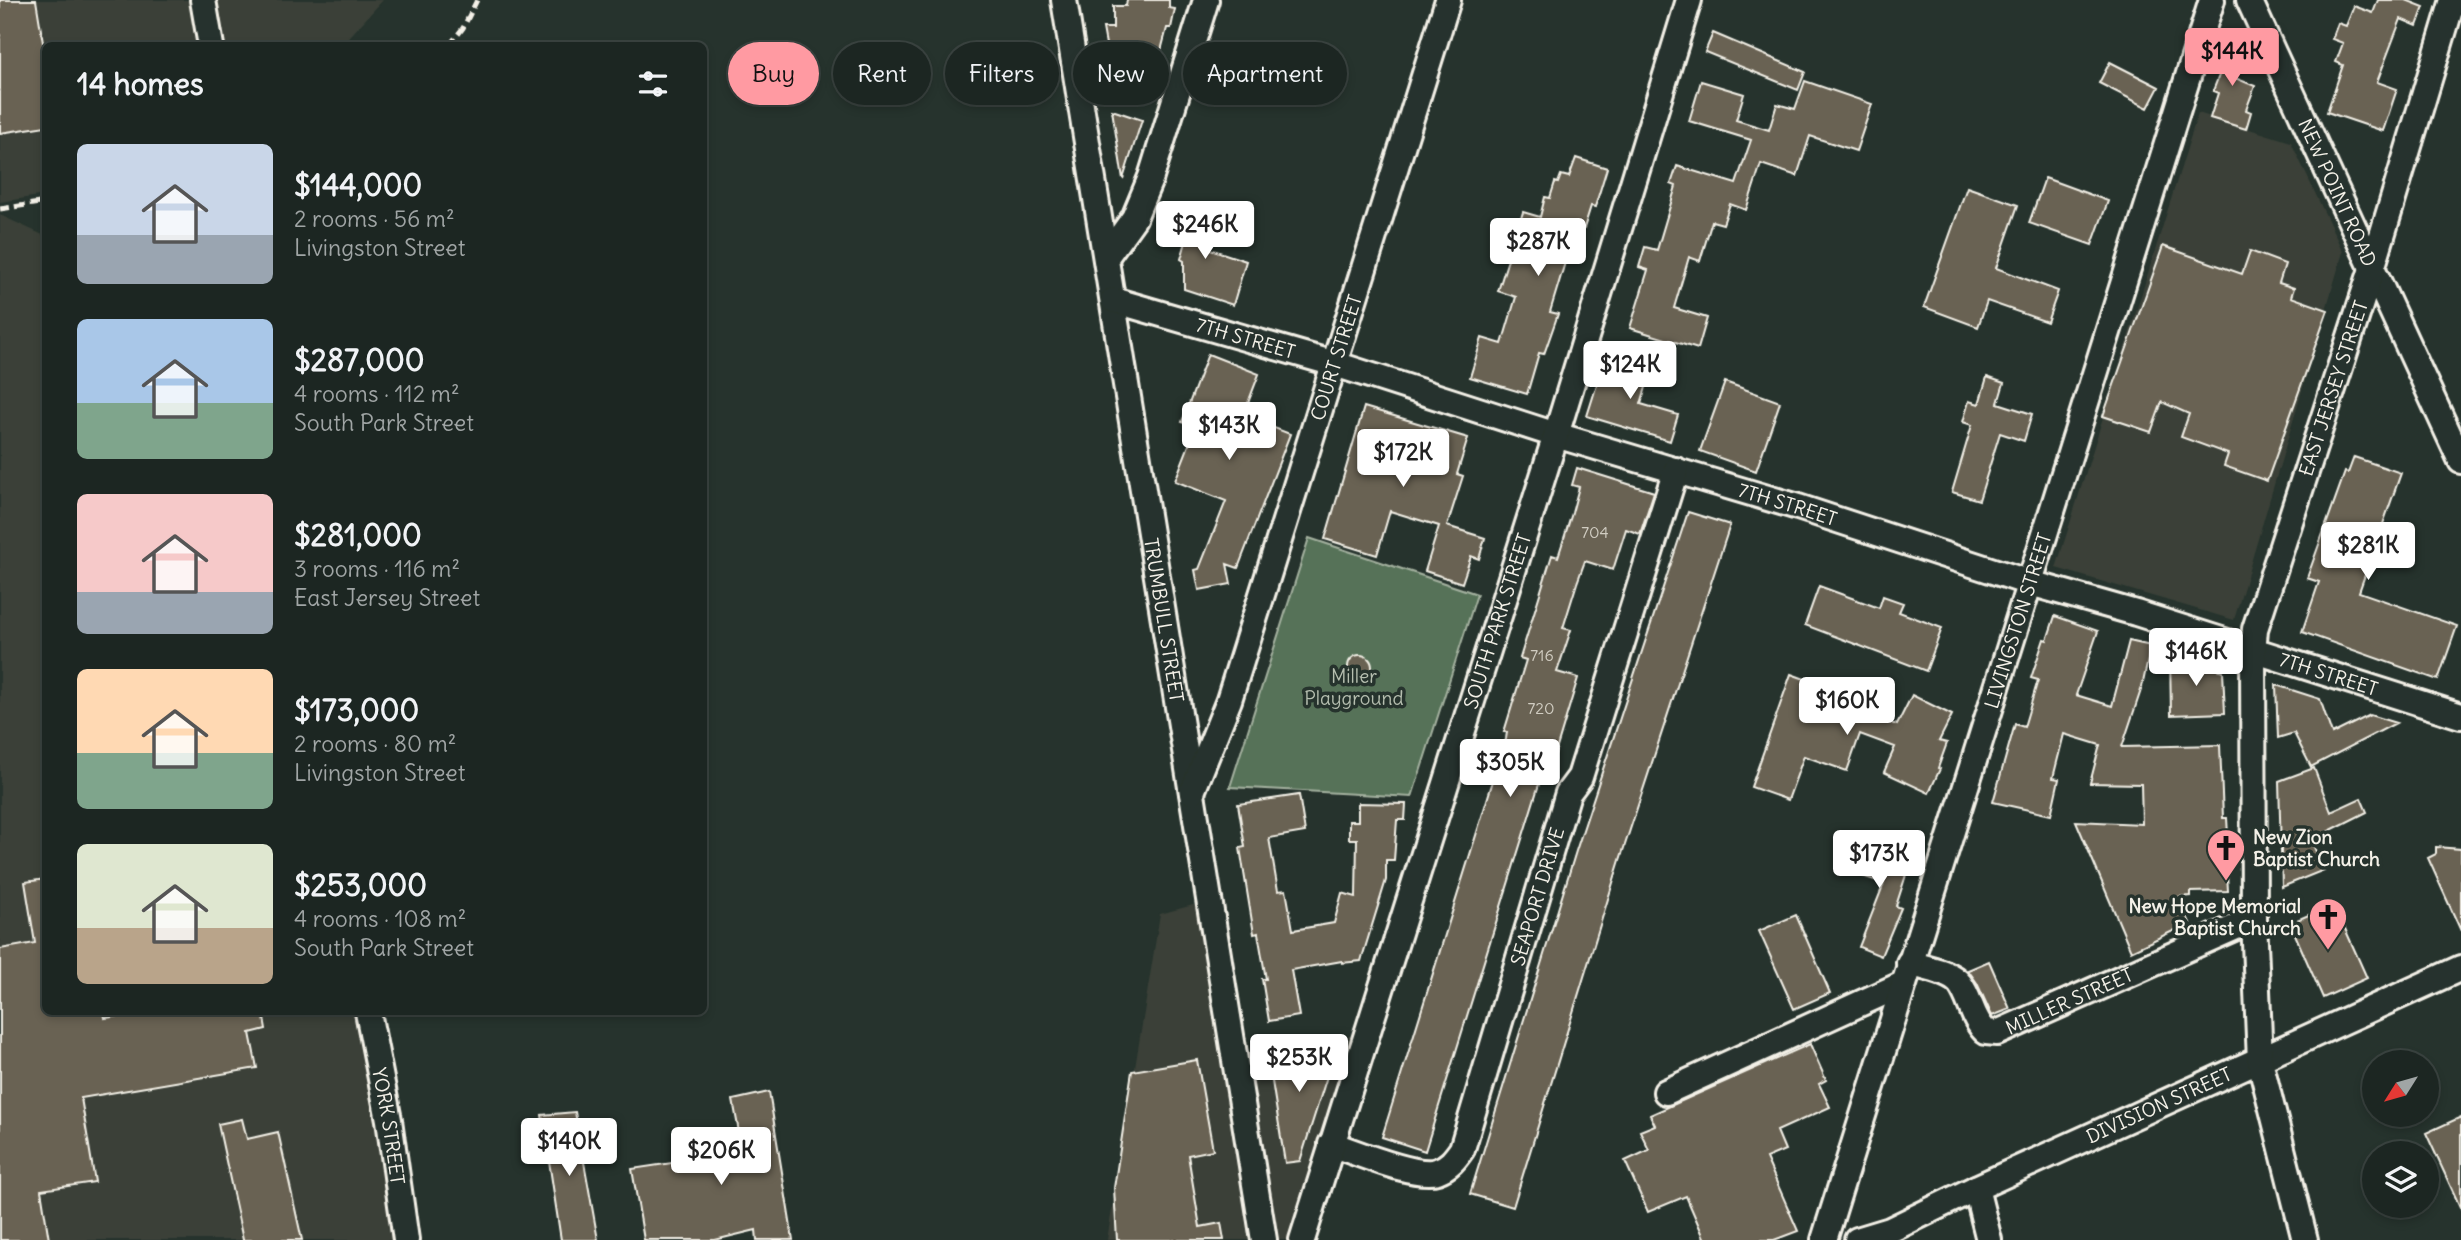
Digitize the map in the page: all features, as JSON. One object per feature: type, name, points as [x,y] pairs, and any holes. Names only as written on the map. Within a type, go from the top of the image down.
[{"type":"street","points":[[203,0],[210,42]]},
{"type":"street","name":"TRUMBULL STREET","points":[[1064,0],[1264,1240]]},
{"type":"street","points":[[1106,257],[1133,218],[1151,177],[1206,0]]},
{"type":"street","name":"COURT STREET","points":[[1192,793],[1229,700],[1448,0]]},
{"type":"street","name":"SOUTH PARK STREET","points":[[1302,1240],[1556,435],[1689,0]]},
{"type":"street","name":"LIVINGSTON STREET","points":[[1824,1240],[2212,0]]},
{"type":"street","name":"NEW POINT ROAD","points":[[2249,0],[2461,461]]},
{"type":"street","name":"EAST JERSEY STREET","points":[[2305,1240],[2260,1060],[2254,919],[2255,629],[2372,269],[2453,0]]},
{"type":"street","name":"7TH STREET","points":[[1113,300],[1335,364],[2461,716]]},
{"type":"street","name":"SEAPORT DRIVE","points":[[1331,1144],[1417,1172],[1436,1172],[1452,1163],[1462,1149],[1568,793],[1580,777],[1676,470]]},
{"type":"street","name":"MILLER STREET","points":[[1906,974],[1951,977],[1960,984],[1979,1026],[1986,1032],[1997,1032],[2254,919]]},
{"type":"street","name":"DIVISION STREET","points":[[1857,1240],[1890,1230],[1976,1188],[2461,968]]},
{"type":"street","points":[[1666,1092],[1906,974]]},
{"type":"street","name":"YORK STREET","points":[[369,1015],[406,1240]]},
{"type":"street","points":[[1976,1188],[1989,1240]]},
{"type":"shaded area","points":[[0,0],[383,0],[345,42],[42,42],[42,195],[0,202]]},
{"type":"shaded area","points":[[2198,113],[2291,142],[2343,252],[2234,620],[2056,568]]},
{"type":"shaded area","points":[[0,215],[42,235],[42,1015],[364,1015],[402,1240],[0,1240]]},
{"type":"shaded area","points":[[1208,901],[1233,1055],[1364,1034],[1294,1240],[1107,1240],[1160,914]]},
{"type":"green space","name":"Miller Playground","points":[[1309,538],[1477,594],[1412,797],[1230,787]]},
{"type":"building","points":[[0,0],[36,0],[43,42],[42,127],[0,133]]},
{"type":"building","points":[[1127,0],[1169,0],[1169,8],[1175,9],[1171,28],[1167,28],[1163,42],[1106,42],[1103,28],[1113,28],[1113,6],[1126,6]]},
{"type":"building","points":[[2378,0],[2406,0],[2424,7],[2417,26],[2401,19],[2377,82],[2397,89],[2383,131],[2327,112],[2343,65],[2336,62],[2343,43],[2332,39],[2338,23],[2346,26],[2354,6],[2373,13]]},
{"type":"building","points":[[1713,33],[1805,72],[1798,90],[1705,52]]},
{"type":"building","points":[[2228,38],[2248,46],[2235,78],[2255,86],[2246,110],[2251,112],[2246,129],[2210,118],[2218,93],[2213,91],[2223,65],[2218,63]]},
{"type":"building","points":[[2110,62],[2159,87],[2148,108],[2099,83]]},
{"type":"building","points":[[1701,81],[1744,94],[1736,120],[1769,130],[1777,104],[1795,109],[1805,81],[1872,104],[1856,151],[1810,136],[1797,176],[1761,164],[1746,210],[1730,204],[1723,224],[1712,221],[1700,261],[1689,257],[1674,308],[1707,318],[1698,349],[1630,328],[1648,270],[1639,267],[1645,247],[1657,250],[1676,186],[1671,184],[1677,166],[1736,184],[1751,140],[1689,121]]},
{"type":"building","points":[[1112,110],[1142,120],[1123,179]]},
{"type":"building","points":[[1576,158],[1607,168],[1595,207],[1591,206],[1584,228],[1576,226],[1550,312],[1558,314],[1544,354],[1539,353],[1527,394],[1470,377],[1482,338],[1502,344],[1516,297],[1498,291],[1523,212],[1540,217],[1545,197],[1550,198],[1555,182],[1558,183],[1561,175],[1569,177]]},
{"type":"building","points":[[2045,178],[2108,201],[2092,245],[2029,223]]},
{"type":"building","points":[[1967,187],[2018,205],[1996,268],[2058,291],[2047,322],[1987,301],[1978,327],[1924,307]]},
{"type":"building","points":[[1167,214],[1215,229],[1207,248],[1246,261],[1233,305],[1184,289],[1184,261],[1181,259],[1186,242],[1161,234]]},
{"type":"building","points":[[2163,246],[2242,274],[2250,251],[2285,264],[2279,283],[2294,288],[2291,297],[2328,310],[2267,481],[2224,466],[2228,454],[2181,437],[2189,414],[2162,402],[2151,432],[2103,416]]},
{"type":"building","points":[[1208,354],[1259,374],[1243,416],[1290,434],[1238,568],[1227,564],[1231,584],[1199,590],[1195,570],[1199,569],[1226,501],[1175,481],[1196,427],[1182,422]]},
{"type":"building","points":[[1613,355],[1652,367],[1641,404],[1678,415],[1670,441],[1587,416],[1599,378],[1606,380]]},
{"type":"building","points":[[1987,377],[2004,383],[1998,403],[2032,414],[2024,441],[2000,433],[1979,500],[1952,492],[1972,425],[1963,422],[1969,401],[1979,404]]},
{"type":"building","points":[[1725,382],[1780,402],[1756,471],[1700,451]]},
{"type":"building","points":[[1364,407],[1468,438],[1457,474],[1463,476],[1447,526],[1485,538],[1479,559],[1471,556],[1462,583],[1425,571],[1439,526],[1390,511],[1377,555],[1325,539]]},
{"type":"building","points":[[2354,457],[2401,473],[2359,592],[2457,626],[2438,680],[2302,632],[2319,582],[2307,578],[2345,472],[2348,473]]},
{"type":"building","points":[[1577,468],[1654,492],[1640,534],[1626,529],[1613,570],[1585,561],[1577,583],[1563,628],[1571,630],[1557,672],[1578,678],[1555,754],[1549,752],[1425,1151],[1382,1137],[1506,739],[1507,732],[1504,732],[1526,660],[1520,658],[1552,555],[1558,557],[1572,513],[1579,487],[1572,485]]},
{"type":"building","points":[[1688,512],[1730,525],[1620,860],[1513,1207],[1470,1194],[1576,851]]},
{"type":"building","points":[[1819,586],[1879,608],[1883,596],[1903,603],[1899,612],[1942,628],[1926,671],[1805,625]]},
{"type":"building","points":[[2055,616],[2098,631],[2076,695],[2112,706],[2129,641],[2151,646],[2142,687],[2122,747],[2220,745],[2223,818],[2227,818],[2228,835],[2225,836],[2228,891],[2191,892],[2191,896],[2178,897],[2190,923],[2131,951],[2076,821],[2142,824],[2141,784],[2090,783],[2100,745],[2064,734],[2053,778],[2059,779],[2051,815],[1993,802],[2015,724],[2024,727],[2038,680],[2031,678]]},
{"type":"building","points":[[2170,653],[2223,671],[2225,713],[2171,715]]},
{"type":"building","points":[[1360,655],[1369,658],[1372,667],[1369,676],[1360,679],[1351,676],[1348,667],[1351,658]]},
{"type":"building","points":[[1791,674],[1871,703],[1867,715],[1897,725],[1912,695],[1952,715],[1939,741],[1947,743],[1938,768],[1940,769],[1929,793],[1884,772],[1895,747],[1860,734],[1847,771],[1804,756],[1788,800],[1751,787]]},
{"type":"building","points":[[2276,685],[2320,699],[2332,734],[2370,715],[2396,723],[2311,767],[2294,733],[2278,738]]},
{"type":"building","points":[[2314,768],[2331,812],[2361,798],[2367,812],[2311,840],[2324,870],[2282,887],[2279,781]]},
{"type":"building","points":[[1299,795],[1305,832],[1269,838],[1278,891],[1286,890],[1293,930],[1334,923],[1342,893],[1356,897],[1357,839],[1349,839],[1349,821],[1358,821],[1358,803],[1406,804],[1405,820],[1397,820],[1394,860],[1386,860],[1386,880],[1361,961],[1342,961],[1291,970],[1299,1016],[1269,1021],[1262,979],[1266,979],[1258,933],[1254,934],[1240,848],[1245,847],[1238,804]]},
{"type":"building","points":[[1859,839],[1906,854],[1900,873],[1906,875],[1896,906],[1901,908],[1881,956],[1859,947],[1884,883],[1844,870],[1849,855],[1854,856]]},
{"type":"building","points":[[2436,847],[2461,849],[2461,931],[2428,858],[2436,854]]},
{"type":"building","points":[[42,880],[42,1015],[104,1015],[105,1018],[126,1015],[264,1015],[266,1029],[250,1033],[257,1068],[81,1098],[95,1182],[41,1190],[49,1240],[0,1240],[0,949],[35,943],[25,882]]},
{"type":"building","name":"New Hope Memorial Baptist Church","points":[[2334,904],[2367,978],[2323,998],[2290,923]]},
{"type":"building","points":[[1796,915],[1830,993],[1794,1009],[1759,931]]},
{"type":"building","points":[[1989,961],[2010,1009],[1992,1016],[1968,970]]},
{"type":"building","points":[[1810,1044],[1826,1080],[1819,1084],[1830,1107],[1777,1131],[1785,1150],[1766,1158],[1798,1231],[1774,1240],[1705,1240],[1686,1196],[1648,1212],[1625,1161],[1649,1150],[1640,1131],[1655,1125],[1650,1115]]},
{"type":"building","points":[[1337,1045],[1300,1161],[1285,1163],[1268,1056]]},
{"type":"building","points":[[1197,1060],[1213,1150],[1188,1155],[1200,1227],[1221,1223],[1224,1240],[1117,1240],[1114,1188],[1132,1071]]},
{"type":"building","points":[[769,1092],[793,1240],[757,1240],[756,1230],[715,1240],[644,1240],[632,1169],[732,1154],[729,1135],[739,1132],[733,1100]]},
{"type":"building","points":[[575,1112],[598,1240],[561,1240],[542,1115]]},
{"type":"building","points":[[2461,1117],[2461,1209],[2439,1161],[2439,1141],[2430,1141],[2426,1133]]},
{"type":"building","points":[[242,1119],[247,1139],[278,1132],[302,1240],[243,1240],[218,1124]]},
{"type":"railway","points":[[452,42],[463,28],[477,0]]},
{"type":"railway","points":[[0,209],[42,203]]},
{"type":"place","name":"New Zion Baptist Church","points":[[2226,882]]},
{"type":"place","name":"New Hope Memorial Baptist Church","points":[[2328,951]]}]
